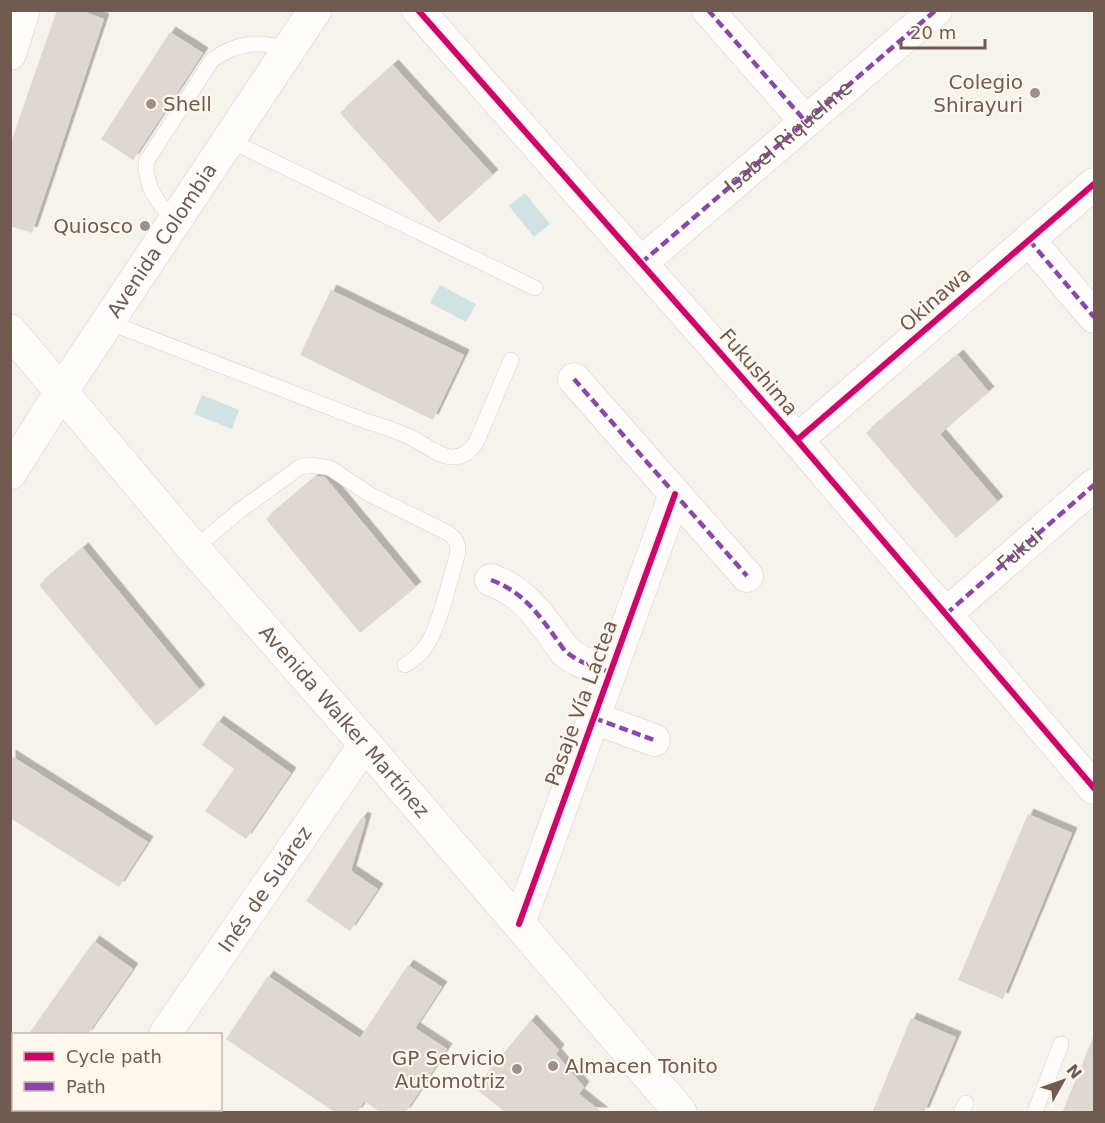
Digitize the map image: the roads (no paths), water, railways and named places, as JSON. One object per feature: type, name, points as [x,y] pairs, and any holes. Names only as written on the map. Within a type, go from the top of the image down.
[{"type":"main road","name":"Avenida Colombia","points":[[10,473],[61,392],[315,10]]},
{"type":"main road","name":"Avenida Walker Martínez","points":[[10,331],[194,549],[365,744],[680,1113]]},
{"type":"street","points":[[10,54],[24,10]]},
{"type":"street","name":"Fukushima","points":[[418,10],[1092,779]]},
{"type":"street","points":[[708,10],[806,122]]},
{"type":"street","name":"Isabel Riquelme","points":[[641,263],[936,10]]},
{"type":"street","name":"Okinawa","points":[[797,440],[1095,184]]},
{"type":"street","points":[[1029,240],[1095,317]]},
{"type":"street","points":[[574,379],[747,576]]},
{"type":"street","name":"Fukui","points":[[946,614],[1095,485]]},
{"type":"street","name":"Pasaje Vía Láctea","points":[[519,924],[675,494]]},
{"type":"street","points":[[491,580],[507,586],[526,601],[572,657],[610,672]]},
{"type":"street","points":[[594,718],[654,740]]},
{"type":"street","name":"Inés de Suárez","points":[[166,1033],[365,744]]},
{"type":"lane","points":[[177,219],[157,202],[151,191],[147,182],[146,162],[212,60],[224,51],[250,43],[263,43],[289,50]]},
{"type":"lane","points":[[229,140],[535,288]]},
{"type":"lane","points":[[108,322],[396,431],[437,453],[453,458],[471,451],[476,443],[511,360]]},
{"type":"lane","points":[[194,549],[239,511],[300,467],[311,465],[330,468],[369,494],[448,532],[456,541],[458,549],[440,611],[427,645],[417,657],[405,665]]},
{"type":"lane","points":[[1035,1113],[1061,1044]]},
{"type":"place","name":"Colegio Shirayuri","points":[[1035,93]]},
{"type":"place","name":"Shell","points":[[151,104]]},
{"type":"place","name":"Quiosco","points":[[145,226]]},
{"type":"place","name":"Almacen Tonito","points":[[553,1066]]},
{"type":"place","name":"GP Servicio Automotriz","points":[[517,1069]]}]
